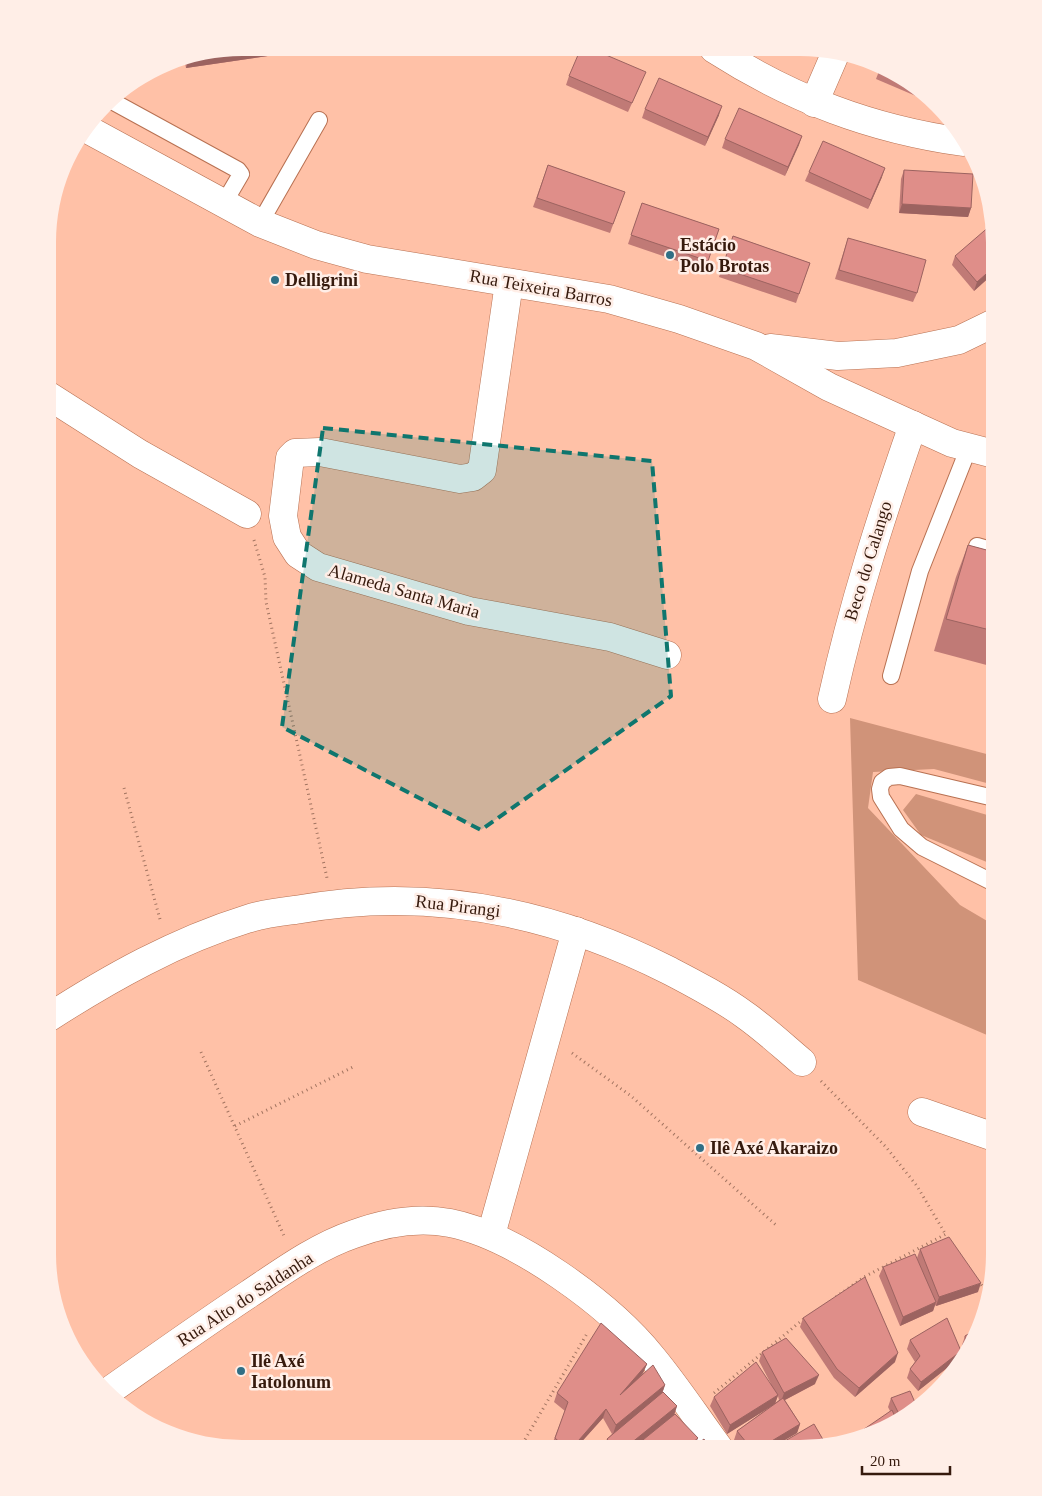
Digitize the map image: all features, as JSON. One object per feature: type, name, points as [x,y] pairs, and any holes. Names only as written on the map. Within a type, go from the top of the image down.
[{"type":"street","points":[[725,56],[752,73],[814,103],[869,123],[928,137],[955,141]]},
{"type":"street","points":[[814,103],[833,59]]},
{"type":"street","name":"Rua Teixeira Barros","points":[[93,131],[260,223],[316,246],[367,259],[609,298],[679,319],[756,346],[829,387],[952,443],[982,451]]},
{"type":"street","name":"Alameda Santa Maria","points":[[510,283],[482,470],[473,477],[460,479],[320,452],[295,453],[290,458],[283,516],[287,537],[298,554],[318,566],[342,575],[469,611],[610,637],[667,655]]},
{"type":"street","points":[[756,346],[838,356],[897,353],[959,340],[986,326]]},
{"type":"street","points":[[56,400],[140,454],[247,514]]},
{"type":"street","name":"Beco do Calango","points":[[832,699],[850,620],[878,525],[912,425]]},
{"type":"street","name":"Rua Pirangi","points":[[56,1013],[102,983],[168,950],[248,918],[332,903],[396,899],[471,905],[528,916],[576,931],[636,954],[688,980],[744,1014],[802,1062]]},
{"type":"street","points":[[491,1234],[576,931]]},
{"type":"street","points":[[922,1112],[986,1134]]},
{"type":"street","name":"Rua Alto do Saldanha","points":[[114,1388],[296,1262],[352,1234],[378,1226],[417,1220],[450,1223],[491,1234],[554,1272],[603,1308],[651,1356],[713,1440]]},
{"type":"lane","points":[[118,104],[238,170],[241,174],[224,204]]},
{"type":"lane","points":[[260,223],[319,120]]},
{"type":"lane","points":[[891,676],[920,571],[982,451]]},
{"type":"lane","points":[[977,546],[986,549]]},
{"type":"lane","points":[[986,796],[900,776],[889,777],[882,782],[880,789],[881,797],[901,829],[922,847],[986,879]]},
{"type":"path","points":[[247,514],[265,577],[266,602],[332,903]]},
{"type":"path","points":[[124,788],[168,950]]},
{"type":"path","points":[[546,1041],[570,1051],[596,1068],[776,1225]]},
{"type":"path","points":[[201,1052],[296,1262]]},
{"type":"path","points":[[802,1062],[886,1147],[917,1186],[951,1242]]},
{"type":"path","points":[[235,1126],[355,1066]]},
{"type":"path","points":[[834,1297],[864,1277],[946,1234]]},
{"type":"path","points":[[973,1274],[983,1287]]},
{"type":"path","points":[[525,1440],[603,1308]]},
{"type":"path","points":[[692,1411],[812,1312]]},
{"type":"highlighted area","points":[[323,428],[652,461],[671,696],[481,830],[282,727]]},
{"type":"shaded area","points":[[850,718],[986,754],[986,783],[934,769],[873,772],[868,808],[960,905],[986,920],[986,1035],[858,980]]},
{"type":"shaded area","points":[[916,794],[986,815],[986,862],[921,835],[903,810]]},
{"type":"building","points":[[578,56],[608,56],[646,72],[632,103],[569,76]]},
{"type":"building","points":[[659,78],[722,106],[708,137],[645,109]]},
{"type":"building","points":[[739,108],[802,136],[788,167],[725,139]]},
{"type":"building","points":[[823,141],[885,168],[871,200],[809,172]]},
{"type":"building","points":[[548,165],[625,192],[613,224],[537,198]]},
{"type":"building","points":[[904,170],[973,174],[971,208],[902,204]]},
{"type":"building","points":[[642,203],[719,229],[708,261],[631,235]]},
{"type":"building","points":[[985,230],[986,274],[977,282],[955,256]]},
{"type":"building","points":[[733,236],[810,263],[799,294],[722,268]]},
{"type":"building","points":[[848,238],[926,260],[917,293],[839,270]]},
{"type":"building","points":[[968,545],[986,550],[986,629],[946,619]]},
{"type":"building","points":[[949,1237],[981,1283],[939,1297],[920,1249]]},
{"type":"building","points":[[915,1254],[936,1302],[903,1317],[883,1267]]},
{"type":"building","points":[[865,1277],[898,1353],[859,1388],[837,1369],[803,1318]]},
{"type":"building","points":[[947,1318],[960,1349],[955,1356],[921,1382],[910,1369],[920,1356],[910,1340]]},
{"type":"building","points":[[601,1323],[647,1364],[620,1395],[653,1365],[665,1385],[616,1425],[606,1409],[579,1440],[557,1440],[555,1438],[568,1402],[557,1393]]},
{"type":"building","points":[[786,1338],[819,1375],[784,1393],[762,1352]]},
{"type":"building","points":[[756,1362],[778,1395],[730,1425],[714,1397]]},
{"type":"building","points":[[910,1391],[914,1400],[898,1412],[891,1398]]},
{"type":"building","points":[[663,1392],[677,1406],[635,1440],[607,1439]]},
{"type":"building","points":[[783,1398],[800,1424],[773,1440],[744,1440],[737,1431]]},
{"type":"building","points":[[892,1410],[893,1415],[866,1428]]},
{"type":"building","points":[[675,1414],[698,1438],[696,1440],[643,1440]]},
{"type":"building","points":[[814,1424],[822,1438],[800,1440],[787,1440]]},
{"type":"place","name":"Estácio Polo Brotas","points":[[670,255]]},
{"type":"place","name":"Delligrini","points":[[275,280]]},
{"type":"place","name":"Ilê Axé Akaraizo","points":[[700,1148]]},
{"type":"place","name":"Ilê Axé Iatolonum","points":[[241,1371]]}]
